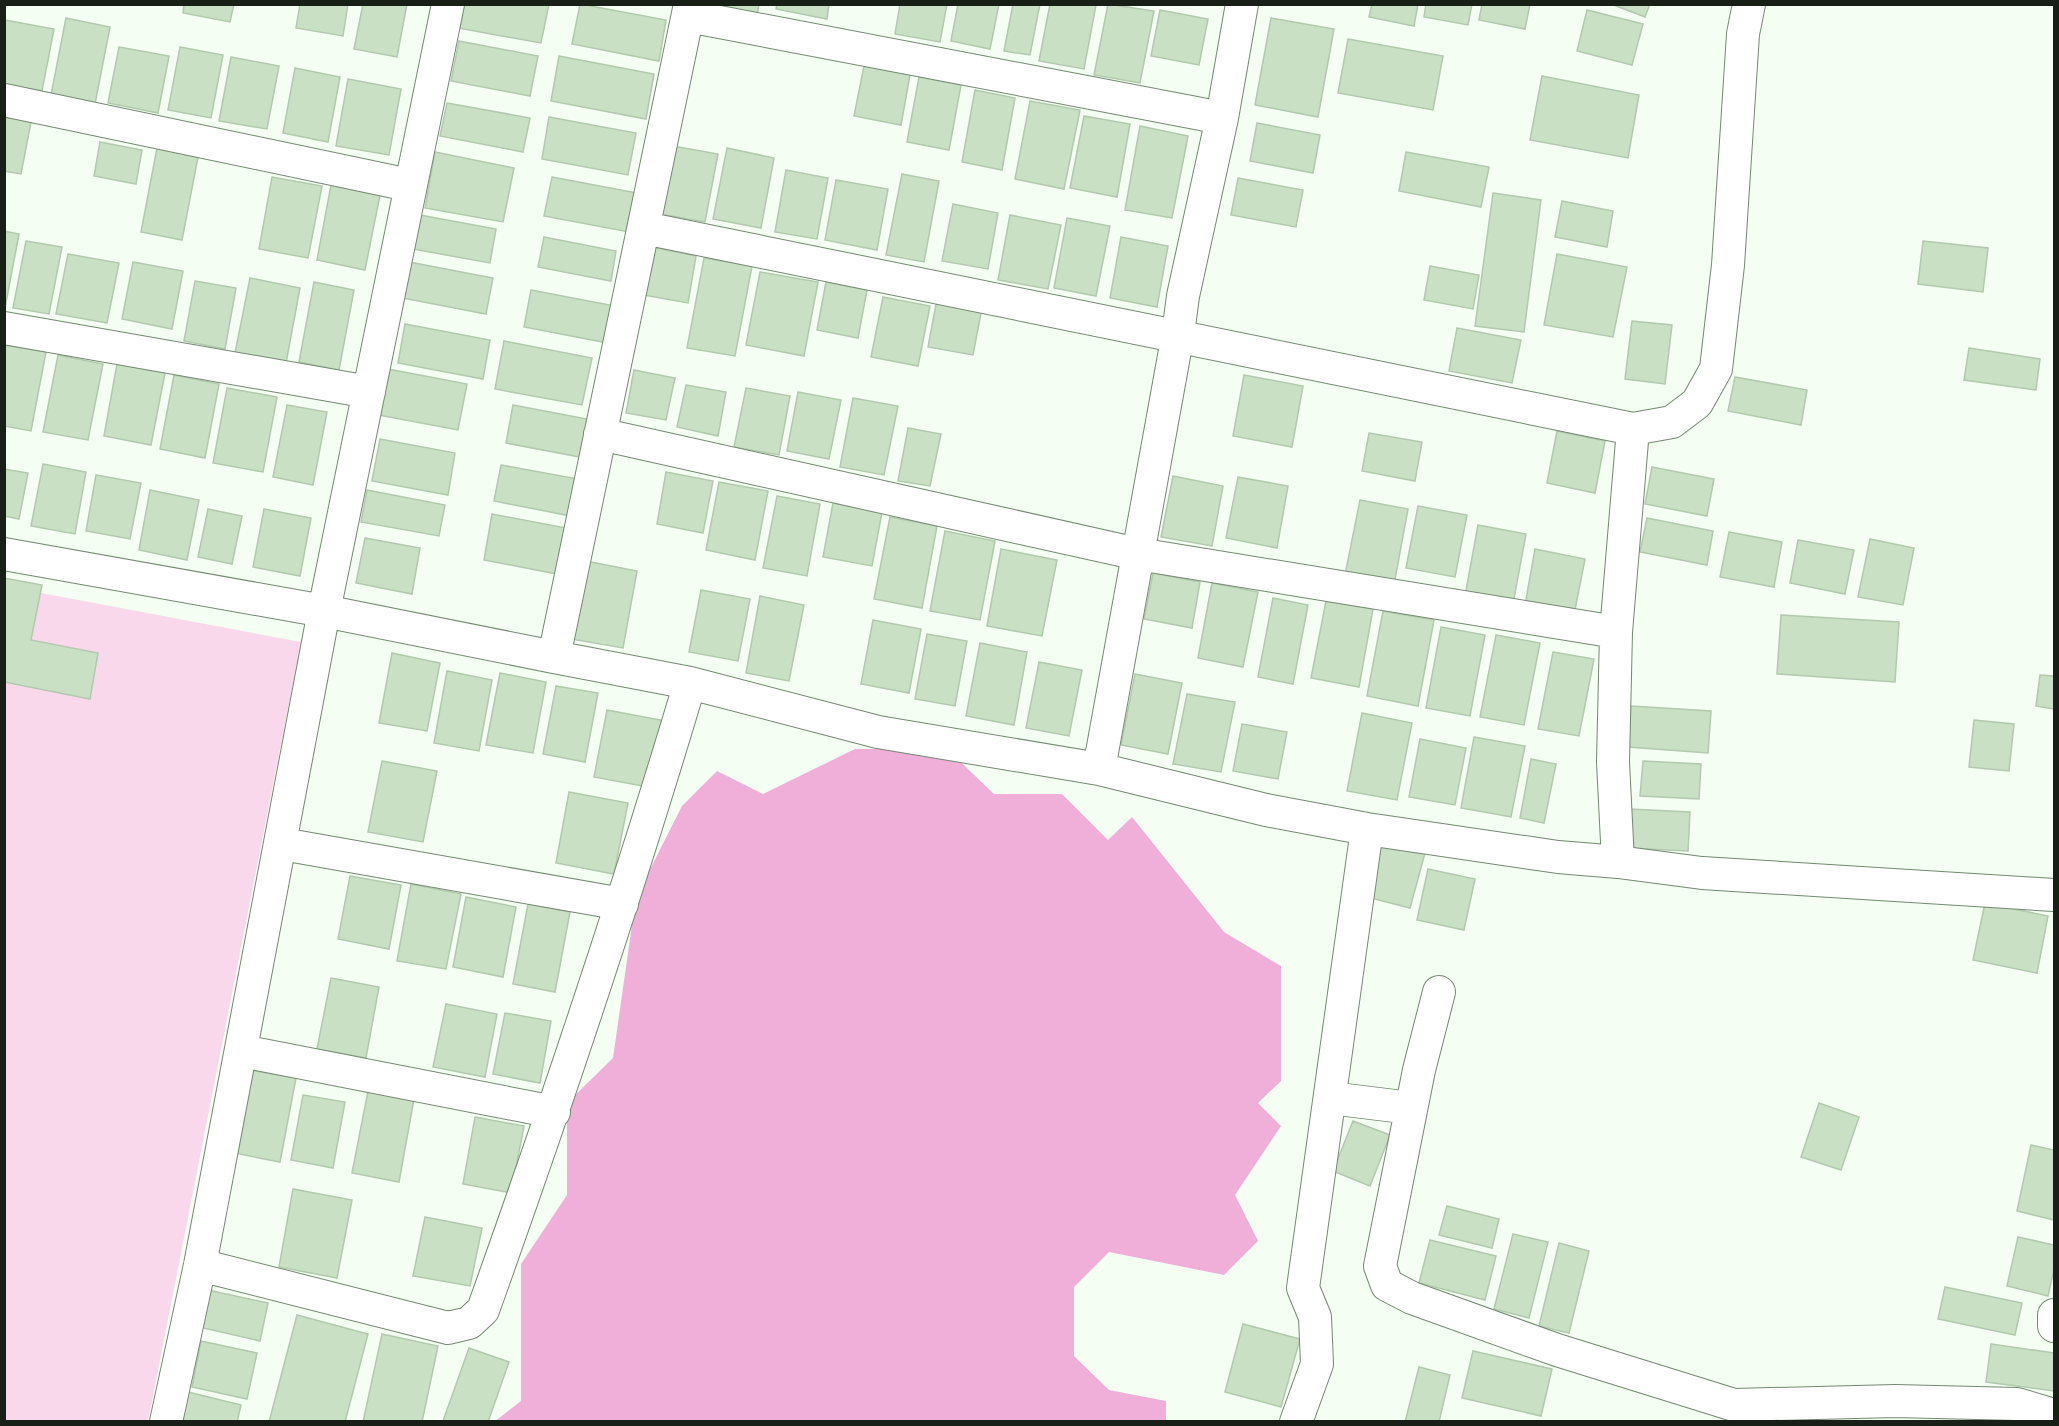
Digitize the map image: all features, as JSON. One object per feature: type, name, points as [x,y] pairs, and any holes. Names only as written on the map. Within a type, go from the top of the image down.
[{"type":"street","points":[[166,1422],[200,1265],[242,1051],[324,611],[409,185],[448,4]]},
{"type":"street","points":[[1099,769],[1183,296],[1222,118],[1242,4]]},
{"type":"street","points":[[644,228],[1178,334],[1634,429],[1672,422],[1697,403],[1716,369],[1728,265],[1743,34],[1749,4]]},
{"type":"street","points":[[554,657],[689,10],[1222,118]]},
{"type":"street","points":[[4,100],[409,185]]},
{"type":"street","points":[[4,327],[369,392]]},
{"type":"street","points":[[1618,862],[1613,762],[1616,632],[1634,429]]},
{"type":"street","points":[[600,434],[1138,554],[1616,632]]},
{"type":"street","points":[[4,554],[324,611],[690,683],[878,732],[1099,769],[1266,810],[1367,829],[1558,857],[1702,873],[2055,895]]},
{"type":"street","points":[[200,1265],[448,1329],[469,1323],[483,1310],[554,1112],[622,904],[690,683]]},
{"type":"street","points":[[1296,1422],[1317,1364],[1315,1317],[1303,1288],[1367,829]]},
{"type":"street","points":[[282,844],[622,904]]},
{"type":"street","points":[[1439,992],[1411,1108],[1380,1266],[1387,1285],[1412,1298],[1735,1413],[1895,1401],[2017,1404],[2055,1415]]},
{"type":"street","points":[[242,1051],[554,1112]]},
{"type":"street","points":[[1330,1098],[1411,1108]]},
{"type":"street","points":[[2055,1315],[2055,1326]]},
{"type":"shaded area","points":[[4,586],[301,642],[148,1421],[5,1421]]},
{"type":"shaded area","points":[[855,749],[947,749],[994,794],[1062,794],[1108,840],[1132,817],[1224,932],[1281,966],[1281,1081],[1258,1103],[1281,1126],[1235,1195],[1258,1241],[1224,1275],[1109,1252],[1074,1287],[1074,1356],[1109,1390],[1166,1401],[1166,1421],[494,1422],[521,1401],[521,1264],[567,1195],[567,1103],[613,1058],[636,897],[682,806],[717,771],[763,794]]},
{"type":"building","points":[[184,4],[234,4],[230,22],[183,13]]},
{"type":"building","points":[[300,4],[348,4],[343,36],[296,28]]},
{"type":"building","points":[[363,4],[407,4],[397,57],[354,49]]},
{"type":"building","points":[[462,4],[549,4],[541,43],[458,28]]},
{"type":"building","points":[[580,4],[666,20],[659,61],[572,44]]},
{"type":"building","points":[[708,4],[759,4],[757,15]]},
{"type":"building","points":[[777,4],[829,4],[827,19],[776,9]]},
{"type":"building","points":[[900,4],[947,4],[940,42],[895,34]]},
{"type":"building","points":[[958,4],[999,4],[990,49],[951,41]]},
{"type":"building","points":[[1013,4],[1040,4],[1030,55],[1004,51]]},
{"type":"building","points":[[1050,4],[1096,5],[1084,69],[1039,61]]},
{"type":"building","points":[[1108,4],[1154,11],[1140,83],[1094,75]]},
{"type":"building","points":[[1372,4],[1418,4],[1414,26],[1369,17]]},
{"type":"building","points":[[1426,4],[1472,4],[1468,25],[1424,17]]},
{"type":"building","points":[[1482,4],[1530,4],[1525,29],[1479,20]]},
{"type":"building","points":[[1611,4],[1650,4],[1645,17]]},
{"type":"building","points":[[1160,10],[1208,19],[1199,65],[1151,56]]},
{"type":"building","points":[[1587,10],[1643,24],[1632,65],[1577,51]]},
{"type":"building","points":[[66,18],[110,27],[95,104],[51,95]]},
{"type":"building","points":[[1271,18],[1334,29],[1318,117],[1255,105]]},
{"type":"building","points":[[5,20],[54,29],[42,91],[4,84]]},
{"type":"building","points":[[1348,39],[1443,56],[1433,110],[1338,93]]},
{"type":"building","points":[[459,41],[538,56],[530,96],[451,81]]},
{"type":"building","points":[[119,47],[169,56],[158,113],[108,103]]},
{"type":"building","points":[[180,47],[223,55],[211,118],[168,110]]},
{"type":"building","points":[[559,56],[654,74],[646,119],[551,101]]},
{"type":"building","points":[[231,57],[279,66],[267,129],[219,121]]},
{"type":"building","points":[[864,66],[910,75],[901,125],[854,116]]},
{"type":"building","points":[[295,68],[340,77],[328,142],[283,133]]},
{"type":"building","points":[[1542,76],[1639,95],[1628,158],[1530,140]]},
{"type":"building","points":[[919,77],[961,85],[949,150],[907,142]]},
{"type":"building","points":[[348,79],[401,89],[389,155],[336,146]]},
{"type":"building","points":[[975,90],[1015,98],[1002,170],[962,162]]},
{"type":"building","points":[[1030,101],[1080,110],[1064,189],[1015,179]]},
{"type":"building","points":[[447,103],[530,118],[523,152],[440,136]]},
{"type":"building","points":[[1084,116],[1130,124],[1117,197],[1070,188]]},
{"type":"building","points":[[4,117],[31,122],[21,174],[4,171]]},
{"type":"building","points":[[549,117],[636,133],[628,175],[542,159]]},
{"type":"building","points":[[1257,123],[1320,135],[1313,173],[1250,161]]},
{"type":"building","points":[[1140,126],[1188,136],[1172,218],[1125,210]]},
{"type":"building","points":[[100,142],[142,150],[136,184],[94,176]]},
{"type":"building","points":[[673,146],[718,154],[705,222],[660,214]]},
{"type":"building","points":[[157,148],[198,157],[182,240],[141,232]]},
{"type":"building","points":[[727,148],[774,158],[761,228],[713,219]]},
{"type":"building","points":[[435,152],[514,168],[503,222],[425,208]]},
{"type":"building","points":[[1406,152],[1489,167],[1481,207],[1399,191]]},
{"type":"building","points":[[786,170],[828,178],[817,239],[775,232]]},
{"type":"building","points":[[902,174],[939,181],[924,262],[886,255]]},
{"type":"building","points":[[272,177],[322,186],[308,258],[259,249]]},
{"type":"building","points":[[552,177],[637,193],[629,232],[544,216]]},
{"type":"building","points":[[1238,178],[1303,190],[1296,227],[1231,215]]},
{"type":"building","points":[[836,180],[888,189],[877,250],[825,240]]},
{"type":"building","points":[[331,185],[380,195],[365,270],[317,260]]},
{"type":"building","points":[[1493,193],[1541,200],[1524,332],[1475,326]]},
{"type":"building","points":[[1562,201],[1613,211],[1607,247],[1555,237]]},
{"type":"building","points":[[953,204],[998,213],[988,269],[942,261]]},
{"type":"building","points":[[420,215],[496,229],[490,263],[413,249]]},
{"type":"building","points":[[1010,215],[1061,225],[1048,289],[998,280]]},
{"type":"building","points":[[1067,218],[1110,226],[1096,296],[1054,288]]},
{"type":"building","points":[[4,231],[19,234],[5,308],[4,308]]},
{"type":"building","points":[[544,237],[616,251],[611,281],[538,267]]},
{"type":"building","points":[[1121,237],[1168,246],[1157,307],[1110,298]]},
{"type":"building","points":[[26,241],[62,247],[49,314],[13,308]]},
{"type":"building","points":[[1923,241],[1988,248],[1983,292],[1918,284]]},
{"type":"building","points":[[652,247],[696,256],[688,303],[643,295]]},
{"type":"building","points":[[68,254],[119,263],[107,323],[56,314]]},
{"type":"building","points":[[1557,254],[1627,267],[1613,337],[1544,325]]},
{"type":"building","points":[[704,258],[752,266],[735,356],[687,348]]},
{"type":"building","points":[[404,261],[493,278],[486,314],[397,297]]},
{"type":"building","points":[[133,262],[183,271],[172,329],[122,319]]},
{"type":"building","points":[[1430,266],[1479,275],[1473,309],[1424,300]]},
{"type":"building","points":[[760,272],[818,282],[804,356],[746,345]]},
{"type":"building","points":[[250,278],[300,288],[286,363],[235,353]]},
{"type":"building","points":[[195,281],[236,288],[225,349],[184,341]]},
{"type":"building","points":[[314,282],[354,290],[339,370],[299,362]]},
{"type":"building","points":[[826,282],[867,290],[858,338],[817,330]]},
{"type":"building","points":[[531,290],[615,306],[608,343],[524,327]]},
{"type":"building","points":[[883,297],[930,306],[918,366],[871,357]]},
{"type":"building","points":[[937,299],[982,308],[973,355],[928,347]]},
{"type":"building","points":[[1632,321],[1672,325],[1665,384],[1625,379]]},
{"type":"building","points":[[405,324],[490,340],[483,379],[398,363]]},
{"type":"building","points":[[1457,328],[1521,340],[1512,383],[1449,371]]},
{"type":"building","points":[[504,341],[592,358],[582,405],[495,389]]},
{"type":"building","points":[[4,345],[46,352],[31,431],[4,426]]},
{"type":"building","points":[[1969,348],[2040,359],[2036,390],[1964,380]]},
{"type":"building","points":[[58,355],[103,364],[88,440],[43,432]]},
{"type":"building","points":[[117,364],[165,373],[151,445],[104,436]]},
{"type":"building","points":[[388,369],[467,384],[458,430],[378,415]]},
{"type":"building","points":[[634,370],[675,378],[666,420],[626,413]]},
{"type":"building","points":[[174,375],[219,384],[205,458],[160,449]]},
{"type":"building","points":[[1244,375],[1303,386],[1292,447],[1233,436]]},
{"type":"building","points":[[1735,377],[1807,390],[1801,425],[1728,411]]},
{"type":"building","points":[[686,385],[726,392],[718,436],[677,427]]},
{"type":"building","points":[[227,388],[277,397],[263,472],[213,463]]},
{"type":"building","points":[[746,388],[790,396],[779,455],[734,447]]},
{"type":"building","points":[[798,392],[841,400],[829,459],[787,451]]},
{"type":"building","points":[[853,398],[898,406],[884,475],[840,467]]},
{"type":"building","points":[[287,405],[327,412],[313,485],[273,477]]},
{"type":"building","points":[[513,405],[587,419],[580,457],[506,443]]},
{"type":"building","points":[[908,428],[941,434],[930,486],[898,481]]},
{"type":"building","points":[[1557,431],[1605,441],[1595,493],[1547,483]]},
{"type":"building","points":[[1369,433],[1422,442],[1415,481],[1362,471]]},
{"type":"building","points":[[380,439],[455,453],[448,495],[372,481]]},
{"type":"building","points":[[43,464],[86,472],[75,534],[31,526]]},
{"type":"building","points":[[501,465],[578,479],[571,516],[494,501]]},
{"type":"building","points":[[1652,467],[1714,479],[1707,516],[1645,504]]},
{"type":"building","points":[[4,469],[28,473],[19,519],[4,516]]},
{"type":"building","points":[[666,472],[713,481],[703,533],[657,524]]},
{"type":"building","points":[[96,475],[141,483],[130,539],[86,531]]},
{"type":"building","points":[[1173,476],[1223,486],[1212,546],[1161,537]]},
{"type":"building","points":[[1238,477],[1288,486],[1277,548],[1226,538]]},
{"type":"building","points":[[719,482],[768,491],[755,560],[706,550]]},
{"type":"building","points":[[150,490],[199,500],[187,560],[139,550]]},
{"type":"building","points":[[367,490],[445,505],[439,536],[361,522]]},
{"type":"building","points":[[777,496],[820,504],[807,576],[763,568]]},
{"type":"building","points":[[1360,500],[1408,509],[1393,590],[1344,580]]},
{"type":"building","points":[[833,503],[882,512],[872,566],[823,557]]},
{"type":"building","points":[[1418,506],[1467,515],[1455,577],[1406,568]]},
{"type":"building","points":[[208,509],[242,516],[232,564],[198,557]]},
{"type":"building","points":[[264,509],[311,518],[300,576],[253,567]]},
{"type":"building","points":[[492,514],[566,528],[557,574],[484,560]]},
{"type":"building","points":[[890,517],[937,526],[922,608],[874,599]]},
{"type":"building","points":[[1647,518],[1713,531],[1707,565],[1640,552]]},
{"type":"building","points":[[1478,525],[1526,534],[1513,604],[1465,596]]},
{"type":"building","points":[[945,531],[995,541],[980,620],[930,611]]},
{"type":"building","points":[[1729,532],[1782,542],[1774,587],[1720,577]]},
{"type":"building","points":[[365,538],[420,548],[412,594],[356,583]]},
{"type":"building","points":[[1870,539],[1914,548],[1903,605],[1858,597]]},
{"type":"building","points":[[1798,540],[1854,550],[1845,594],[1790,583]]},
{"type":"building","points":[[1001,549],[1057,560],[1042,636],[987,626]]},
{"type":"building","points":[[1535,549],[1585,559],[1574,615],[1525,605]]},
{"type":"building","points":[[586,561],[637,571],[623,648],[571,639]]},
{"type":"building","points":[[1153,573],[1200,582],[1192,628],[1144,619]]},
{"type":"building","points":[[4,578],[42,585],[31,640],[98,653],[90,699],[4,682]]},
{"type":"building","points":[[1212,583],[1258,592],[1243,667],[1198,658]]},
{"type":"building","points":[[701,590],[750,599],[738,661],[689,652]]},
{"type":"building","points":[[760,596],[804,605],[789,681],[746,673]]},
{"type":"building","points":[[1273,598],[1308,605],[1293,684],[1258,677]]},
{"type":"building","points":[[1326,601],[1373,609],[1359,687],[1311,678]]},
{"type":"building","points":[[1383,611],[1434,620],[1418,706],[1367,696]]},
{"type":"building","points":[[1781,615],[1899,622],[1895,682],[1777,674]]},
{"type":"building","points":[[873,620],[921,629],[909,693],[861,684]]},
{"type":"building","points":[[1441,627],[1485,635],[1470,716],[1426,708]]},
{"type":"building","points":[[927,634],[967,641],[955,706],[915,699]]},
{"type":"building","points":[[1496,635],[1540,643],[1524,725],[1480,717]]},
{"type":"building","points":[[980,643],[1027,652],[1014,725],[966,716]]},
{"type":"building","points":[[1553,652],[1594,659],[1579,736],[1538,729]]},
{"type":"building","points":[[392,653],[440,663],[427,731],[379,723]]},
{"type":"building","points":[[1039,662],[1082,670],[1069,736],[1026,728]]},
{"type":"building","points":[[447,671],[492,680],[479,751],[434,743]]},
{"type":"building","points":[[500,673],[546,682],[533,753],[486,745]]},
{"type":"building","points":[[1135,674],[1182,683],[1168,754],[1121,745]]},
{"type":"building","points":[[2040,675],[2054,676],[2054,709],[2036,706]]},
{"type":"building","points":[[556,686],[598,693],[585,762],[543,754]]},
{"type":"building","points":[[1187,694],[1235,702],[1221,772],[1173,764]]},
{"type":"building","points":[[1631,706],[1711,711],[1708,753],[1628,747]]},
{"type":"building","points":[[607,710],[666,721],[653,788],[594,777]]},
{"type":"building","points":[[1362,713],[1412,723],[1397,800],[1347,791]]},
{"type":"building","points":[[1974,720],[2014,724],[2009,771],[1969,767]]},
{"type":"building","points":[[1242,724],[1287,732],[1278,779],[1233,771]]},
{"type":"building","points":[[1474,737],[1525,746],[1511,817],[1461,808]]},
{"type":"building","points":[[1420,739],[1466,748],[1455,805],[1409,797]]},
{"type":"building","points":[[1531,759],[1556,764],[1544,823],[1520,818]]},
{"type":"building","points":[[382,761],[437,771],[423,842],[368,832]]},
{"type":"building","points":[[1643,761],[1701,764],[1699,799],[1640,796]]},
{"type":"building","points":[[569,792],[628,803],[614,874],[556,863]]},
{"type":"building","points":[[1629,809],[1690,812],[1688,851],[1627,848]]},
{"type":"building","points":[[1373,839],[1425,853],[1410,908],[1359,895]]},
{"type":"building","points":[[1428,869],[1475,879],[1464,930],[1417,920]]},
{"type":"building","points":[[350,876],[401,885],[389,949],[338,939]]},
{"type":"building","points":[[411,884],[461,894],[446,969],[397,961]]},
{"type":"building","points":[[466,897],[516,907],[503,977],[453,967]]},
{"type":"building","points":[[1985,903],[2048,916],[2037,973],[1973,960]]},
{"type":"building","points":[[528,904],[570,912],[555,992],[513,984]]},
{"type":"building","points":[[331,978],[379,987],[366,1058],[317,1049]]},
{"type":"building","points":[[446,1004],[497,1014],[485,1077],[433,1067]]},
{"type":"building","points":[[505,1013],[551,1021],[540,1083],[493,1074]]},
{"type":"building","points":[[250,1070],[296,1078],[280,1162],[234,1153]]},
{"type":"building","points":[[368,1091],[414,1099],[399,1182],[352,1173]]},
{"type":"building","points":[[303,1095],[345,1102],[333,1168],[291,1160]]},
{"type":"building","points":[[1819,1103],[1859,1117],[1841,1170],[1801,1157]]},
{"type":"building","points":[[475,1117],[524,1126],[511,1193],[463,1184]]},
{"type":"building","points":[[1353,1121],[1390,1135],[1370,1186],[1333,1171]]},
{"type":"building","points":[[2031,1145],[2054,1150],[2054,1220],[2017,1211]]},
{"type":"building","points":[[293,1189],[352,1200],[337,1278],[279,1267]]},
{"type":"building","points":[[1447,1206],[1499,1219],[1492,1248],[1439,1235]]},
{"type":"building","points":[[425,1217],[482,1228],[470,1286],[413,1276]]},
{"type":"building","points":[[1513,1234],[1548,1242],[1529,1318],[1494,1309]]},
{"type":"building","points":[[2018,1237],[2054,1245],[2054,1269],[2048,1296],[2007,1286]]},
{"type":"building","points":[[1430,1240],[1496,1256],[1485,1300],[1419,1283]]},
{"type":"building","points":[[1559,1243],[1589,1251],[1569,1333],[1539,1326]]},
{"type":"building","points":[[1945,1287],[2022,1303],[2015,1335],[1938,1319]]},
{"type":"building","points":[[208,1290],[268,1303],[260,1341],[199,1327]]},
{"type":"building","points":[[297,1315],[368,1334],[345,1422],[269,1422]]},
{"type":"building","points":[[1243,1324],[1300,1339],[1281,1407],[1225,1392]]},
{"type":"building","points":[[382,1334],[438,1346],[422,1422],[363,1422]]},
{"type":"building","points":[[201,1341],[257,1353],[247,1399],[192,1387]]},
{"type":"building","points":[[1991,1344],[2054,1353],[2054,1391],[1986,1382]]},
{"type":"building","points":[[469,1348],[509,1362],[488,1422],[443,1421]]},
{"type":"building","points":[[1473,1351],[1552,1369],[1541,1416],[1462,1398]]},
{"type":"building","points":[[1419,1367],[1450,1375],[1439,1422],[1405,1422]]},
{"type":"building","points":[[180,1390],[241,1405],[237,1422],[172,1422]]}]
